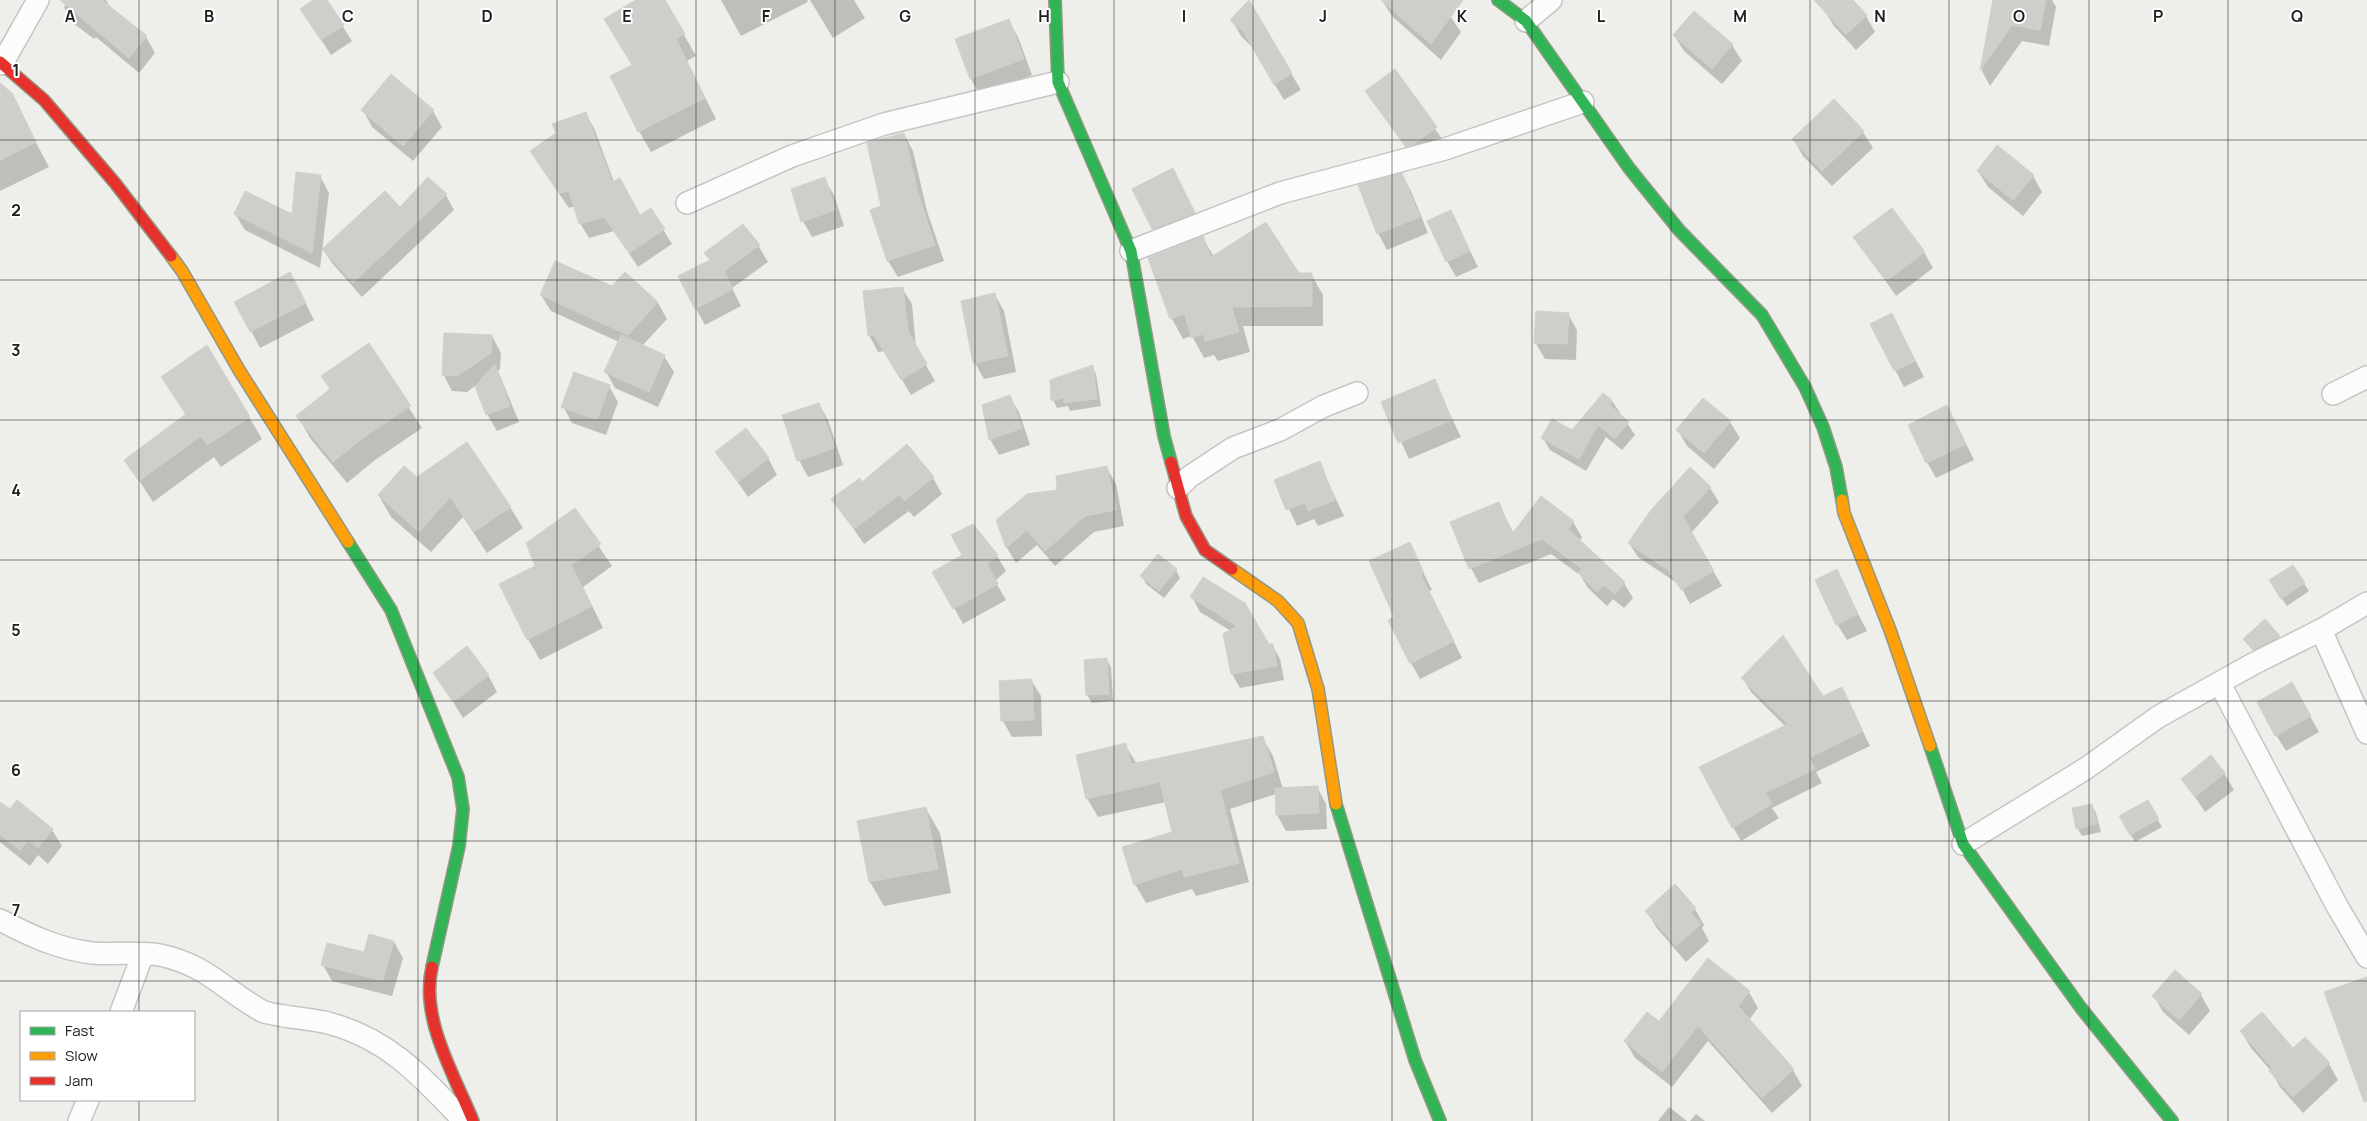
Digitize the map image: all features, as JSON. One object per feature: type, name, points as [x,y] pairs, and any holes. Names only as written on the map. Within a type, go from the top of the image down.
[{"type":"street","points":[[38,0],[1,63],[44,100],[114,183],[182,271],[239,370],[391,610],[458,777],[464,809],[459,846],[428,984],[431,1018],[472,1121]]},
{"type":"street","points":[[1055,0],[1058,82],[1131,251],[1164,436],[1186,516],[1205,550],[1278,601],[1298,623],[1318,689],[1338,814],[1374,922],[1415,1060],[1440,1121]]},
{"type":"street","points":[[1498,0],[1526,21],[1629,168],[1679,230],[1762,315],[1805,387],[1823,427],[1836,467],[1844,513],[1890,630],[1963,844],[2081,1008],[2124,1059],[2172,1121]]},
{"type":"street","points":[[1526,21],[1551,0]]},
{"type":"street","points":[[687,203],[792,156],[884,124],[1058,82]]},
{"type":"street","points":[[1131,251],[1280,193],[1409,160],[1583,102]]},
{"type":"street","points":[[2333,394],[2367,377]]},
{"type":"street","points":[[1178,488],[1189,477],[1233,448],[1280,430],[1324,406],[1357,393]]},
{"type":"street","points":[[1963,844],[2085,769],[2158,717],[2253,664],[2322,630],[2367,603]]},
{"type":"street","points":[[2322,630],[2367,733]]},
{"type":"street","points":[[2220,684],[2337,906],[2367,957]]},
{"type":"street","points":[[0,920],[40,940],[91,953],[160,955],[199,968],[263,1012],[309,1018],[353,1030],[386,1047],[416,1071],[464,1121]]},
{"type":"street","points":[[121,1011],[143,954]]},
{"type":"street","points":[[79,1121],[88,1101]]},
{"type":"building","points":[[60,0],[102,0],[147,36],[129,58]]},
{"type":"building","points":[[313,0],[327,0],[344,25],[321,40],[300,9]]},
{"type":"building","points":[[636,0],[665,0],[685,34],[676,39],[705,98],[638,132],[610,76],[632,65],[604,19]]},
{"type":"building","points":[[1249,0],[1292,73],[1274,85],[1243,31],[1230,20]]},
{"type":"building","points":[[1381,0],[1463,0],[1431,44]]},
{"type":"building","points":[[1814,0],[1853,0],[1867,15],[1846,35]]},
{"type":"building","points":[[1993,0],[2046,0],[2040,30],[2012,25],[1980,71]]},
{"type":"building","points":[[1694,11],[1733,44],[1712,69],[1673,35]]},
{"type":"building","points":[[1009,19],[1024,59],[970,79],[955,39]]},
{"type":"building","points":[[1395,69],[1437,127],[1414,144],[1406,147],[1365,91]]},
{"type":"building","points":[[391,74],[434,110],[403,146],[361,110]]},
{"type":"building","points":[[0,83],[12,93],[36,142],[0,160]]},
{"type":"building","points":[[1834,99],[1864,131],[1822,171],[1792,139]]},
{"type":"building","points":[[586,112],[612,182],[620,178],[640,215],[651,208],[665,229],[629,253],[604,217],[579,224],[569,191],[559,193],[530,151],[556,133],[552,124]]},
{"type":"building","points":[[904,133],[918,193],[935,245],[887,261],[870,210],[881,206],[867,143]]},
{"type":"building","points":[[1997,145],[2034,175],[2013,200],[1977,171]]},
{"type":"building","points":[[1173,168],[1195,213],[1152,229],[1132,189]]},
{"type":"building","points":[[296,172],[321,175],[312,253],[234,214],[245,191],[292,214]]},
{"type":"building","points":[[1402,173],[1420,217],[1377,234],[1358,185]]},
{"type":"building","points":[[428,177],[447,194],[353,283],[322,249],[385,191],[400,207]]},
{"type":"building","points":[[825,177],[836,210],[801,222],[791,189]]},
{"type":"building","points":[[1892,208],[1925,252],[1886,281],[1853,237]]},
{"type":"building","points":[[1451,210],[1470,251],[1446,262],[1427,221]]},
{"type":"building","points":[[1266,222],[1299,273],[1312,273],[1312,306],[1232,307],[1239,332],[1205,341],[1204,334],[1191,338],[1185,314],[1170,319],[1148,258],[1203,236],[1211,257]]},
{"type":"building","points":[[743,224],[760,245],[724,271],[733,289],[695,309],[678,276],[710,260],[704,253]]},
{"type":"building","points":[[555,261],[612,286],[625,272],[658,302],[628,335],[540,295]]},
{"type":"building","points":[[290,272],[306,303],[250,332],[234,302]]},
{"type":"building","points":[[903,287],[908,331],[927,364],[901,380],[874,335],[868,336],[863,291]]},
{"type":"building","points":[[995,293],[1008,356],[973,363],[961,301]]},
{"type":"building","points":[[1536,311],[1569,313],[1567,344],[1534,343]]},
{"type":"building","points":[[1892,313],[1915,361],[1894,371],[1870,324]]},
{"type":"building","points":[[444,333],[492,335],[491,353],[457,376],[442,375]]},
{"type":"building","points":[[621,335],[665,355],[649,392],[604,372]]},
{"type":"building","points":[[369,343],[411,406],[363,438],[333,462],[296,416],[330,389],[321,376]]},
{"type":"building","points":[[207,345],[250,417],[207,445],[201,436],[139,481],[124,460],[186,414],[161,377]]},
{"type":"building","points":[[495,364],[510,406],[486,415],[475,386]]},
{"type":"building","points":[[1093,365],[1097,399],[1064,403],[1064,398],[1051,401],[1050,380]]},
{"type":"building","points":[[574,372],[610,385],[597,420],[561,407]]},
{"type":"building","points":[[1435,379],[1452,420],[1398,443],[1381,402]]},
{"type":"building","points":[[1603,393],[1612,400],[1610,405],[1629,422],[1615,439],[1598,425],[1579,459],[1541,438],[1552,419],[1572,430]]},
{"type":"building","points":[[1010,395],[1022,428],[989,440],[982,405]]},
{"type":"building","points":[[1703,398],[1731,421],[1704,453],[1676,430]]},
{"type":"building","points":[[819,403],[835,448],[797,461],[782,415]]},
{"type":"building","points":[[1947,405],[1966,444],[1926,463],[1908,425]]},
{"type":"building","points":[[746,428],[769,458],[738,482],[715,452]]},
{"type":"building","points":[[467,442],[511,507],[474,532],[450,497],[419,532],[378,495],[404,466],[417,477]]},
{"type":"building","points":[[907,444],[934,477],[904,501],[899,495],[854,529],[831,499],[860,478],[862,482]]},
{"type":"building","points":[[1320,461],[1335,500],[1308,511],[1305,503],[1286,510],[1274,480]]},
{"type":"building","points":[[1107,466],[1116,510],[1085,516],[1045,551],[1027,530],[1006,548],[996,520],[1027,494],[1057,490],[1056,476]]},
{"type":"building","points":[[1690,467],[1711,487],[1683,517],[1714,571],[1681,590],[1669,571],[1628,543],[1651,510]]},
{"type":"building","points":[[1541,496],[1574,521],[1568,529],[1625,582],[1615,594],[1604,585],[1597,592],[1578,573],[1582,569],[1542,539],[1469,569],[1450,522],[1499,502],[1512,534]]},
{"type":"building","points":[[575,508],[601,544],[571,565],[592,606],[527,640],[499,584],[535,566],[526,543]]},
{"type":"building","points":[[973,524],[998,555],[987,564],[998,584],[953,609],[932,572],[962,555],[951,535]]},
{"type":"building","points":[[1410,542],[1424,573],[1421,575],[1454,641],[1410,664],[1388,620],[1394,617],[1369,561]]},
{"type":"building","points":[[1158,554],[1177,569],[1159,591],[1140,576]]},
{"type":"building","points":[[2293,565],[2305,583],[2281,599],[2269,580]]},
{"type":"building","points":[[1837,569],[1858,614],[1836,625],[1815,580]]},
{"type":"building","points":[[1203,577],[1245,603],[1269,644],[1273,644],[1277,666],[1231,674],[1223,634],[1237,626],[1190,597]]},
{"type":"building","points":[[2265,619],[2280,636],[2253,650],[2243,639]]},
{"type":"building","points":[[1783,635],[1823,696],[1842,687],[1863,731],[1809,758],[1815,769],[1765,793],[1772,804],[1732,828],[1699,767],[1788,724],[1741,678]]},
{"type":"building","points":[[467,646],[489,675],[453,702],[433,673]]},
{"type":"building","points":[[1107,658],[1109,694],[1086,695],[1084,660]]},
{"type":"building","points":[[1032,679],[1034,720],[1001,721],[999,681]]},
{"type":"building","points":[[2292,682],[2311,716],[2275,736],[2257,702]]},
{"type":"building","points":[[1263,736],[1274,772],[1220,790],[1239,863],[1184,877],[1182,869],[1134,885],[1122,847],[1172,832],[1160,782],[1086,799],[1076,755],[1126,743],[1131,764]]},
{"type":"building","points":[[2211,755],[2225,773],[2195,797],[2181,779]]},
{"type":"building","points":[[1318,786],[1319,813],[1276,815],[1275,788]]},
{"type":"building","points":[[17,800],[53,829],[38,848],[28,840],[20,850],[0,835],[0,802],[10,809]]},
{"type":"building","points":[[2148,800],[2159,819],[2130,835],[2119,816]]},
{"type":"building","points":[[2092,804],[2097,824],[2076,829],[2072,808]]},
{"type":"building","points":[[926,807],[938,869],[869,882],[857,821]]},
{"type":"building","points":[[1675,884],[1696,908],[1691,913],[1701,924],[1676,946],[1645,911]]},
{"type":"building","points":[[369,934],[394,941],[383,981],[321,965],[327,943],[364,952]]},
{"type":"building","points":[[1708,958],[1750,991],[1738,1006],[1794,1069],[1762,1098],[1698,1026],[1662,1072],[1624,1041],[1647,1012],[1659,1021]]},
{"type":"building","points":[[2175,970],[2202,994],[2179,1020],[2152,996]]},
{"type":"building","points":[[2367,977],[2367,1101],[2364,1102],[2324,992]]},
{"type":"building","points":[[2262,1012],[2293,1048],[2305,1037],[2330,1063],[2293,1097],[2269,1071],[2272,1068],[2240,1031]]},
{"type":"traffic: fast","points":[[1055,0],[1058,82],[1131,251],[1164,436],[1171,462]]},
{"type":"traffic: fast","points":[[1498,0],[1526,21],[1629,168],[1679,230],[1762,315],[1805,387],[1823,427],[1836,467],[1842,500]]},
{"type":"traffic: fast","points":[[348,542],[391,610],[458,777],[463,809],[459,846],[432,967]]},
{"type":"traffic: fast","points":[[1930,746],[1963,844],[2081,1008],[2172,1121]]},
{"type":"traffic: fast","points":[[1336,804],[1415,1060],[1440,1121]]},
{"type":"traffic: slow","points":[[171,256],[182,271],[239,370],[348,542]]},
{"type":"traffic: slow","points":[[1842,500],[1844,513],[1890,630],[1930,746]]},
{"type":"traffic: slow","points":[[1232,569],[1278,601],[1298,623],[1318,689],[1336,804]]},
{"type":"traffic: jam","points":[[0,62],[44,100],[115,183],[171,256]]},
{"type":"traffic: jam","points":[[1171,462],[1186,516],[1205,550],[1232,569]]},
{"type":"traffic: jam","points":[[432,967],[430,987],[435,1026],[441,1046],[473,1121]]}]
